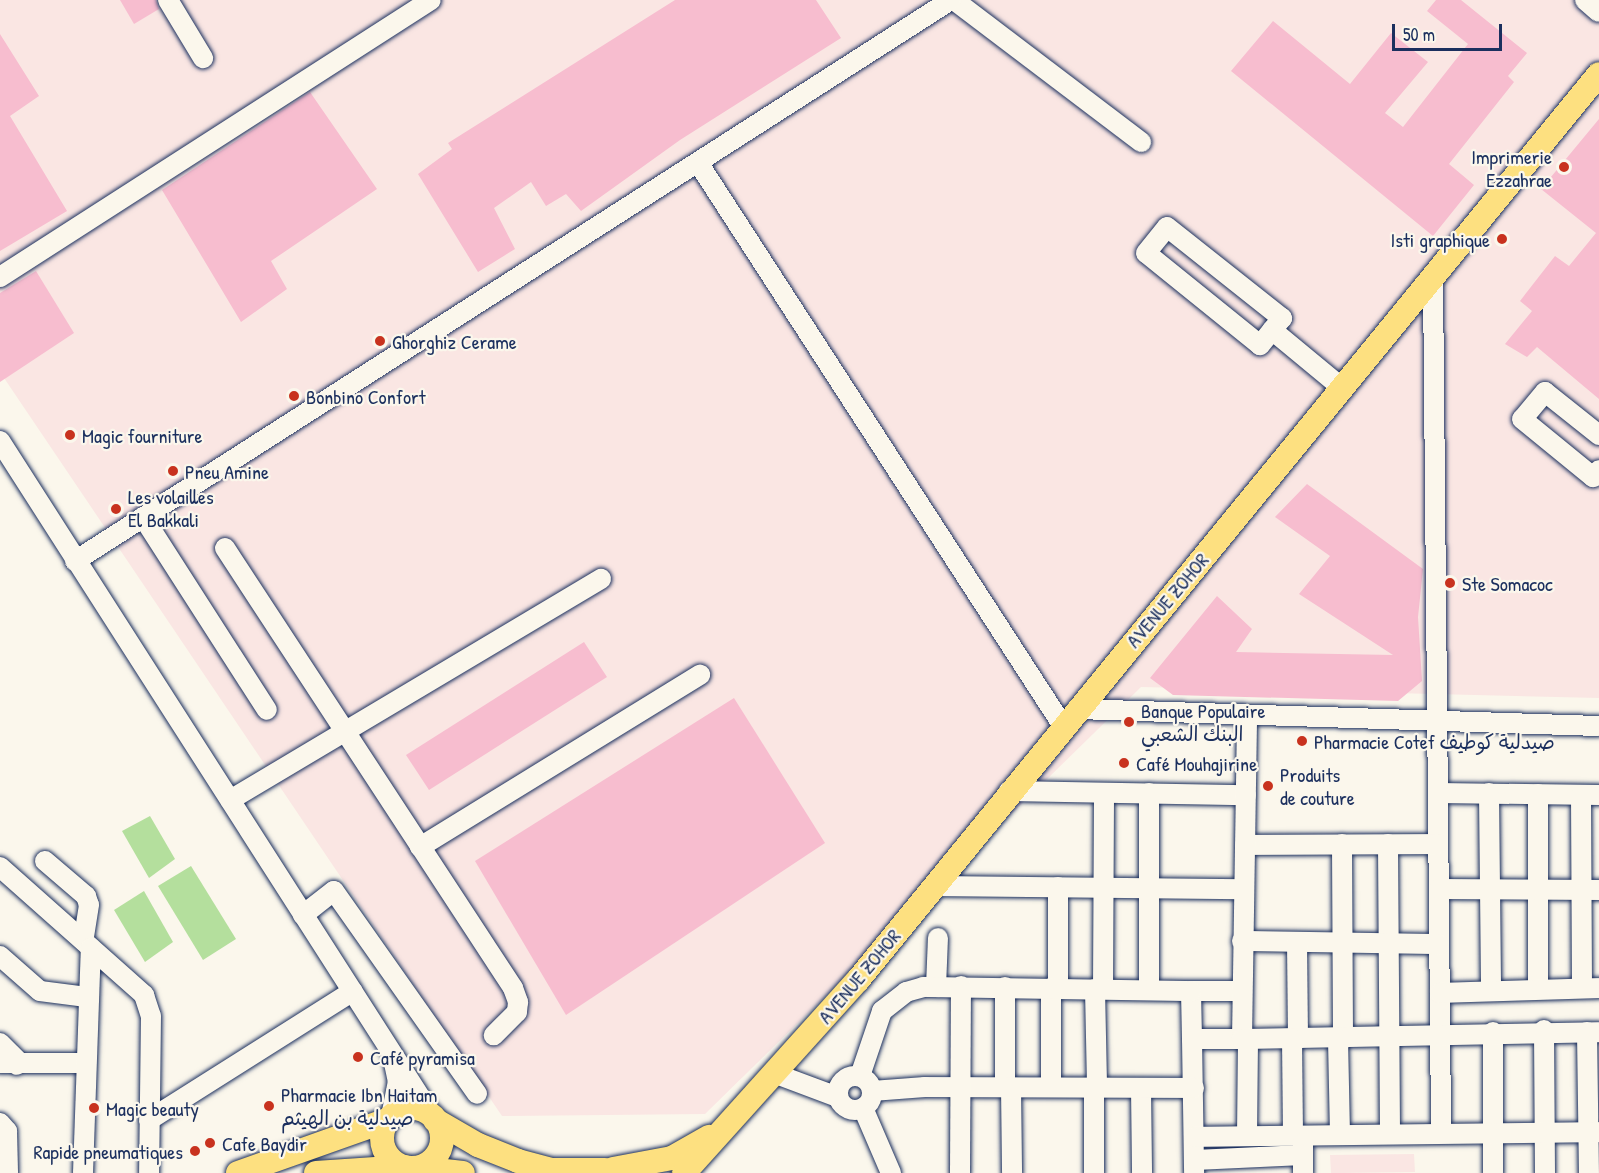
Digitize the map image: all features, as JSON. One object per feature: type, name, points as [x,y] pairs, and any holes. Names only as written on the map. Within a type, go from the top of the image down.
[{"type":"main road","name":"AVENUE ZOHOR","points":[[684,1173],[776,1074],[933,886],[1599,74]]},
{"type":"main road","points":[[238,1173],[416,1109],[434,1118],[442,1133],[440,1149],[432,1161],[411,1168],[394,1162],[384,1148],[383,1131],[390,1119]]},
{"type":"main road","name":"AVENUE ZOHOR","points":[[434,1118],[478,1145],[518,1161],[552,1170],[610,1171],[672,1158],[731,1123]]},
{"type":"main road","points":[[316,1173],[411,1168],[463,1173]]},
{"type":"street","points":[[168,0],[203,58]]},
{"type":"street","points":[[0,277],[431,0]]},
{"type":"street","points":[[75,561],[699,164],[952,0],[1141,142]]},
{"type":"street","points":[[1585,0],[1599,12]]},
{"type":"street","points":[[699,164],[1070,718],[1247,716],[1599,726]]},
{"type":"street","points":[[1167,226],[1282,318],[1272,330],[1260,345],[1146,253],[1167,226]]},
{"type":"street","points":[[1433,279],[1441,1133]]},
{"type":"street","points":[[1272,330],[1342,388]]},
{"type":"street","points":[[1599,435],[1545,392],[1522,419],[1593,477],[1599,470]]},
{"type":"street","points":[[0,441],[434,1118]]},
{"type":"street","points":[[143,517],[267,710]]},
{"type":"street","points":[[225,548],[518,1002],[517,1012],[494,1035]]},
{"type":"street","points":[[230,801],[601,579]]},
{"type":"street","points":[[420,847],[700,675]]},
{"type":"street","points":[[1247,716],[1241,991],[1248,1136]]},
{"type":"street","points":[[1010,791],[1246,795]]},
{"type":"street","points":[[1094,1173],[1104,888],[1104,793]]},
{"type":"street","points":[[1149,793],[1149,990]]},
{"type":"street","points":[[1438,793],[1590,795],[1591,890],[1591,988],[1440,993]]},
{"type":"street","points":[[1489,793],[1491,990]]},
{"type":"street","points":[[1538,794],[1536,890],[1538,989]]},
{"type":"street","points":[[1340,1134],[1342,844]]},
{"type":"street","points":[[1388,844],[1387,1038],[1390,1132]]},
{"type":"street","points":[[1245,845],[1438,844]]},
{"type":"street","points":[[45,861],[86,896],[89,905],[83,1173]]},
{"type":"street","points":[[0,867],[144,995],[151,1016],[150,1173]]},
{"type":"street","points":[[933,886],[1244,889]]},
{"type":"street","points":[[1051,1087],[1058,887]]},
{"type":"street","points":[[1439,889],[1591,890]]},
{"type":"street","points":[[303,915],[334,891],[477,1094]]},
{"type":"street","points":[[936,987],[938,938]]},
{"type":"street","points":[[1242,941],[1440,944]]},
{"type":"street","points":[[1191,991],[1195,1166],[1303,1164],[1298,1134],[1295,1039],[1297,942]]},
{"type":"street","points":[[0,956],[40,991],[87,997]]},
{"type":"street","points":[[776,1074],[838,1097],[851,1110],[865,1092],[882,1011],[906,992],[961,986],[1241,991]]},
{"type":"street","points":[[960,1173],[961,986]]},
{"type":"street","points":[[1005,987],[1012,1173]]},
{"type":"street","points":[[149,1120],[353,992]]},
{"type":"street","points":[[1192,1039],[1387,1038],[1544,1030],[1593,1032],[1594,1132],[1589,1173]]},
{"type":"street","points":[[1544,1030],[1545,1173]]},
{"type":"street","points":[[1492,1032],[1493,1173]]},
{"type":"street","points":[[0,1043],[20,1063]]},
{"type":"street","points":[[390,1119],[398,1082],[391,1051]]},
{"type":"street","points":[[0,1063],[85,1063]]},
{"type":"street","points":[[0,1071],[20,1063]]},
{"type":"street","points":[[838,1097],[843,1080],[865,1092],[960,1087],[1194,1088]]},
{"type":"street","points":[[1141,1088],[1142,1173]]},
{"type":"street","points":[[865,1092],[891,1173]]},
{"type":"street","points":[[0,1123],[7,1131],[8,1173]]},
{"type":"street","points":[[1194,1137],[1390,1132],[1594,1132]]},
{"type":"shaded area","points":[[0,0],[1599,0],[1599,698],[1141,687],[705,1114],[502,1116],[0,372]]},
{"type":"shaded area","points":[[1414,1154],[1415,1172],[1331,1173],[1330,1155]]},
{"type":"green space","points":[[150,816],[175,859],[149,878],[122,831]]},
{"type":"green space","points":[[191,866],[236,939],[203,960],[158,886]]},
{"type":"green space","points":[[144,891],[173,942],[145,962],[114,910]]},
{"type":"building","points":[[120,0],[156,0],[159,9],[134,24]]},
{"type":"building","points":[[675,0],[816,0],[841,38],[680,140],[581,211],[566,194],[546,206],[531,182],[494,208],[515,249],[478,272],[418,174],[452,149],[448,143]]},
{"type":"building","points":[[1436,0],[1461,0],[1527,53],[1508,76],[1514,82],[1449,164],[1474,185],[1433,236],[1231,71],[1273,21],[1350,84],[1391,33],[1428,62],[1385,113],[1403,127],[1468,44],[1427,11]]},
{"type":"building","points":[[0,34],[39,96],[10,116],[67,211],[0,251]]},
{"type":"building","points":[[310,92],[377,189],[271,261],[287,289],[241,322],[162,190]]},
{"type":"building","points":[[1599,119],[1599,399],[1537,347],[1527,357],[1505,344],[1532,311],[1520,301],[1555,256],[1569,266],[1596,233],[1541,189]]},
{"type":"building","points":[[36,271],[74,333],[0,382],[0,293]]},
{"type":"building","points":[[1307,484],[1423,569],[1418,617],[1422,681],[1398,701],[1173,695],[1150,678],[1217,596],[1252,629],[1236,652],[1393,655],[1299,594],[1330,556],[1275,517]]},
{"type":"building","points":[[584,642],[607,677],[429,790],[406,755]]},
{"type":"building","points":[[734,698],[825,843],[566,1015],[475,861]]},
{"type":"place","name":"Imprimerie Ezzahrae","points":[[1564,167]]},
{"type":"place","name":"Isti graphique","points":[[1502,239]]},
{"type":"place","name":"Ghorghiz Cerame","points":[[380,341]]},
{"type":"place","name":"Bonbino Confort","points":[[294,396]]},
{"type":"place","name":"Magic fourniture","points":[[70,435]]},
{"type":"place","name":"Pneu Amine","points":[[173,471]]},
{"type":"place","name":"Les volailles El Bakkali","points":[[116,509]]},
{"type":"place","name":"Ste Somacoc","points":[[1450,583]]},
{"type":"place","name":"Banque Populaire البنك الشعبي","points":[[1129,722]]},
{"type":"place","name":"Pharmacie Cotef صيدلية كوطيف","points":[[1302,741]]},
{"type":"place","name":"Café Mouhajirine","points":[[1124,763]]},
{"type":"place","name":"Produits de couture","points":[[1268,786]]},
{"type":"place","name":"Café pyramisa","points":[[358,1057]]},
{"type":"place","name":"Pharmacie Ibn Haitam صيدلية بن الهيثم","points":[[269,1106]]},
{"type":"place","name":"Magic beauty","points":[[94,1108]]},
{"type":"place","name":"Cafe Baydir","points":[[210,1143]]},
{"type":"place","name":"Rapide pneumatiques","points":[[195,1151]]}]
